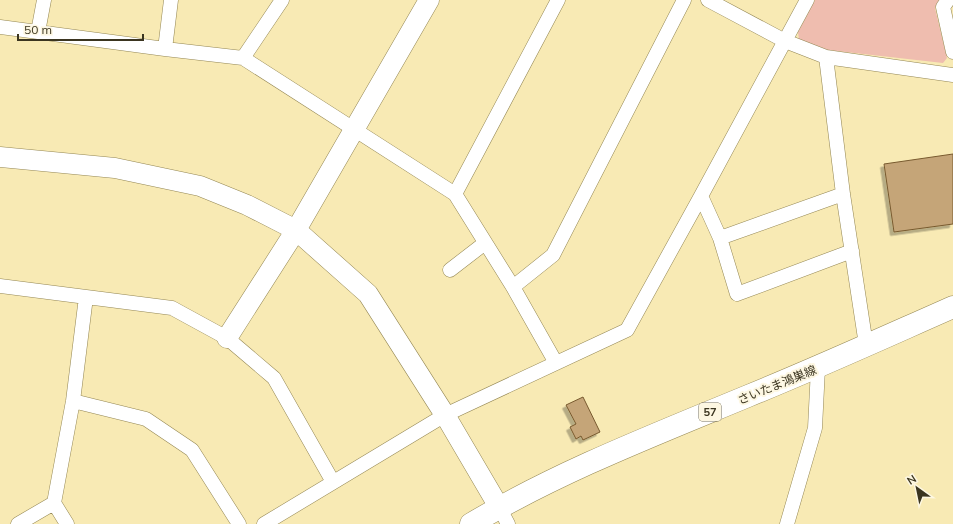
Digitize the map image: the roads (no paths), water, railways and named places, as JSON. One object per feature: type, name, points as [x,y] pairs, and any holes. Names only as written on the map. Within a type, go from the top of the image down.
[{"type":"main road","name":"さいたま鴻巣線","points":[[471,524],[503,516],[609,454],[818,368],[953,307]]},
{"type":"street","points":[[38,32],[44,0]]},
{"type":"street","points":[[165,49],[171,0]]},
{"type":"street","points":[[243,58],[282,0]]},
{"type":"street","points":[[227,338],[296,230],[429,0]]},
{"type":"street","points":[[455,194],[558,0]]},
{"type":"street","points":[[513,287],[553,255],[684,0]]},
{"type":"street","points":[[708,0],[785,41],[826,57],[953,75]]},
{"type":"street","points":[[264,524],[444,415],[627,330],[702,196],[806,0]]},
{"type":"street","points":[[948,0],[943,7],[953,52]]},
{"type":"street","points":[[0,27],[243,58],[354,131],[455,194],[513,287],[556,363]]},
{"type":"street","points":[[826,57],[843,194],[866,345]]},
{"type":"street","points":[[0,157],[115,168],[200,186],[247,205],[296,230],[368,294],[444,415],[503,516]]},
{"type":"street","points":[[720,238],[843,194]]},
{"type":"street","points":[[702,196],[720,238],[737,294],[852,251]]},
{"type":"street","points":[[450,270],[485,243]]},
{"type":"street","points":[[0,286],[172,308],[227,338],[274,378],[333,482]]},
{"type":"street","points":[[67,524],[54,503],[73,401],[86,297]]},
{"type":"street","points":[[787,524],[815,428],[818,368]]},
{"type":"street","points":[[73,401],[146,419],[192,450],[239,524]]},
{"type":"street","points":[[18,524],[54,503]]}]
